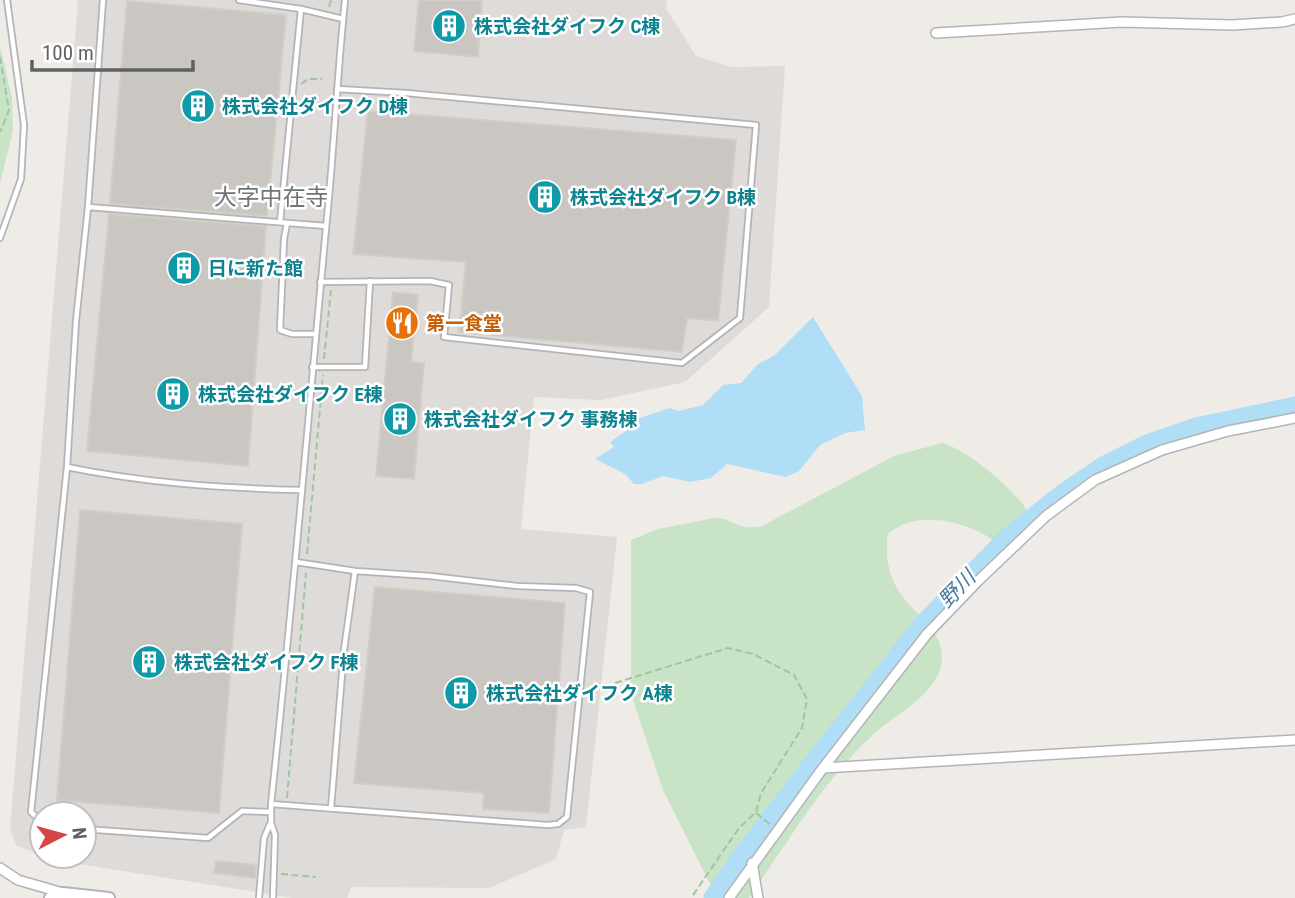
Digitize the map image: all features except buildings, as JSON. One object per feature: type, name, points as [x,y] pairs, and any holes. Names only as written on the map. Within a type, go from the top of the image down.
[{"type":"street","points":[[936,33],[1122,22],[1232,25],[1295,19]]},
{"type":"street","points":[[729,898],[823,768],[927,634],[1036,525],[1095,480],[1162,450],[1228,431],[1295,418]]},
{"type":"street","points":[[823,768],[1295,740]]},
{"type":"street","points":[[752,863],[758,898]]},
{"type":"street","points":[[0,868],[18,880],[63,893],[109,898]]},
{"type":"street","points":[[50,898],[63,893]]},
{"type":"lane","points":[[0,238],[21,178],[24,125],[7,0]]},
{"type":"lane","points":[[32,800],[67,467],[76,321],[88,207],[103,0]]},
{"type":"lane","points":[[239,0],[301,9],[343,19]]},
{"type":"lane","points":[[273,898],[275,835],[271,823],[271,804],[296,562],[300,490],[345,0]]},
{"type":"lane","points":[[279,222],[301,9]]},
{"type":"lane","points":[[320,282],[430,281],[449,285],[444,337],[682,363],[740,318],[756,125],[337,89]]},
{"type":"lane","points":[[88,207],[326,226]]},
{"type":"lane","points":[[287,223],[280,330],[292,334],[315,334]]},
{"type":"lane","points":[[312,367],[365,367],[370,281]]},
{"type":"lane","points":[[67,467],[131,479],[300,490]]},
{"type":"lane","points":[[271,804],[547,825],[558,824],[568,817],[590,592],[576,588],[517,586],[355,571],[296,562]]},
{"type":"lane","points":[[331,808],[344,650],[355,571]]},
{"type":"lane","points":[[98,830],[208,838],[242,811],[271,812]]},
{"type":"lane","points":[[260,898],[264,838],[271,823]]},
{"type":"path","points":[[329,9],[331,0]]},
{"type":"path","points":[[0,57],[9,110],[0,132]]},
{"type":"path","points":[[297,87],[308,79],[322,79]]},
{"type":"path","points":[[324,360],[331,290]]},
{"type":"path","points":[[307,559],[323,373]]},
{"type":"path","points":[[286,802],[306,571]]},
{"type":"path","points":[[615,683],[728,648],[753,654],[794,675],[807,699],[802,728],[761,793],[756,812],[739,828],[691,898]]},
{"type":"path","points":[[756,812],[777,830]]},
{"type":"path","points":[[273,874],[316,877]]},
{"type":"shaded area","points":[[75,0],[667,0],[666,8],[696,56],[732,67],[785,66],[769,307],[685,382],[601,400],[534,397],[521,529],[617,537],[586,827],[564,830],[556,859],[489,888],[351,887],[347,898],[293,898],[98,867],[98,800],[28,800],[28,850],[17,846],[10,830],[78,2]]},
{"type":"green space","points":[[0,47],[12,98],[13,131],[0,183]]},
{"type":"green space","points":[[942,443],[974,460],[1024,505],[1034,527],[1030,539],[1021,547],[1005,549],[966,527],[931,520],[908,523],[888,534],[888,563],[892,577],[904,598],[937,637],[942,655],[941,668],[935,680],[917,700],[875,733],[839,770],[749,898],[717,898],[663,790],[631,694],[631,540],[658,529],[714,518],[747,527],[762,526],[894,456]]},
{"type":"water","points":[[813,317],[862,396],[865,430],[845,433],[820,445],[799,471],[786,477],[727,464],[711,478],[690,482],[663,476],[642,484],[634,484],[625,474],[595,459],[614,447],[610,442],[630,428],[637,419],[670,408],[679,411],[703,405],[723,385],[741,383],[758,364],[775,355]]},
{"type":"waterway","name":"野川","points":[[713,898],[816,759],[924,623],[1010,535],[1103,466],[1147,444],[1196,427],[1295,406]]},
{"type":"place","name":"株式会社ダイフク C棟","points":[[449,26]]},
{"type":"place","name":"株式会社ダイフク D棟","points":[[198,106]]},
{"type":"place","name":"株式会社ダイフク B棟","points":[[545,197]]},
{"type":"place","name":"日に新た館","points":[[184,268]]},
{"type":"place","name":"第一食堂","points":[[402,323]]},
{"type":"place","name":"株式会社ダイフク E棟","points":[[173,394]]},
{"type":"place","name":"株式会社ダイフク 事務棟","points":[[400,419]]},
{"type":"place","name":"株式会社ダイフク F棟","points":[[149,662]]},
{"type":"place","name":"株式会社ダイフク A棟","points":[[461,693]]},
{"type":"district","name":"大字中在寺","points":[[271,197]]}]
